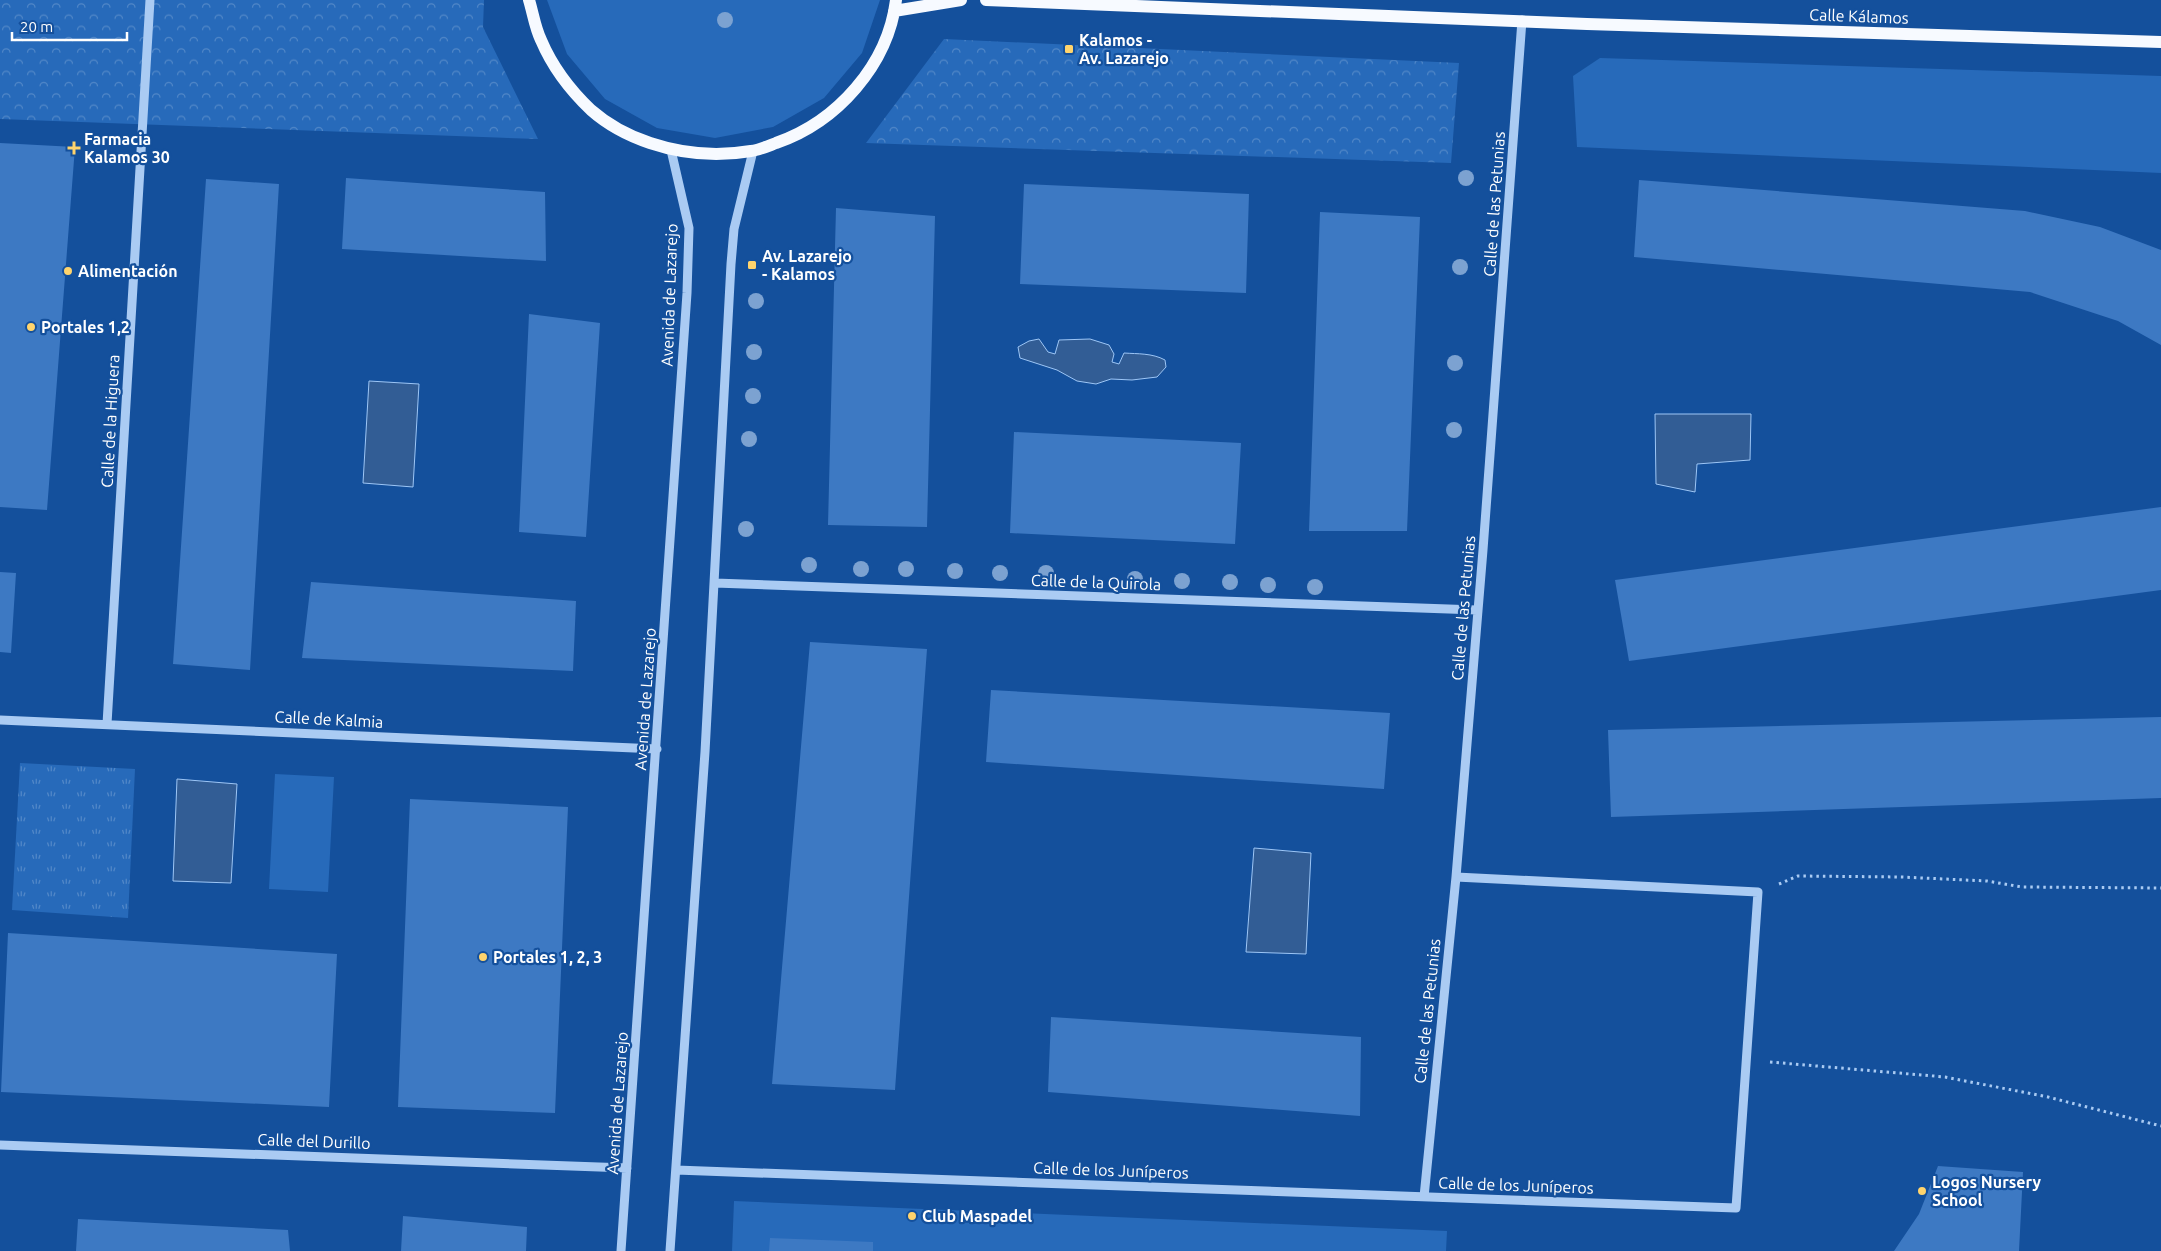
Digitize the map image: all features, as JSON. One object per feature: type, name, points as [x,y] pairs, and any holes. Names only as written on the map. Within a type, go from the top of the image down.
[{"type":"main road","points":[[529,0],[540,40],[562,79],[592,111],[630,136],[671,150],[712,155],[752,151],[792,137],[828,116],[858,86],[881,50],[895,5],[961,0]]},
{"type":"main road","name":"Calle Kálamos","points":[[986,0],[2161,42]]},
{"type":"street","name":"Calle de la Higuera","points":[[107,724],[150,0]]},
{"type":"street","name":"Calle de las Petunias","points":[[1424,1197],[1456,878],[1522,20]]},
{"type":"street","name":"Avenida de Lazarejo","points":[[621,1251],[687,293],[689,228],[671,150]]},
{"type":"street","points":[[670,1251],[705,752],[734,229],[752,151]]},
{"type":"street","name":"Calle de la Quirola","points":[[715,583],[1477,610]]},
{"type":"street","name":"Calle de Kalmia","points":[[0,720],[657,750]]},
{"type":"street","points":[[1456,878],[1758,892]]},
{"type":"street","name":"Calle de los Juníperos","points":[[676,1170],[1736,1208],[1758,892]]},
{"type":"street","name":"Calle del Durillo","points":[[0,1145],[627,1168]]},
{"type":"path","points":[[1758,892],[1798,876],[1901,877],[1987,881],[2022,887],[2161,888]]},
{"type":"path","points":[[1747,1060],[1945,1077],[2048,1097],[2161,1126]]},
{"type":"green space","points":[[0,0],[484,0],[483,27],[538,139],[0,119]]},
{"type":"green space","points":[[547,0],[880,0],[862,53],[824,98],[773,127],[715,138],[657,128],[605,99],[567,54]]},
{"type":"green space","points":[[944,39],[1459,63],[1451,163],[866,143]]},
{"type":"green space","points":[[1600,58],[2161,76],[2161,173],[1577,147],[1573,76]]},
{"type":"green space","points":[[20,763],[135,769],[128,918],[12,910]]},
{"type":"green space","points":[[275,774],[334,777],[328,892],[269,889]]},
{"type":"green space","name":"Club Maspadel","points":[[734,1201],[1447,1231],[1446,1251],[732,1251]]},
{"type":"shaded area","points":[[1039,339],[1048,352],[1055,354],[1059,340],[1090,339],[1109,345],[1114,354],[1112,362],[1119,364],[1124,353],[1145,354],[1165,360],[1166,367],[1157,377],[1132,380],[1111,379],[1096,384],[1077,381],[1057,370],[1020,358],[1018,347],[1029,341]]},
{"type":"shaded area","points":[[369,381],[419,384],[413,487],[363,483]]},
{"type":"shaded area","points":[[1655,414],[1751,414],[1750,460],[1697,464],[1695,492],[1656,484]]},
{"type":"shaded area","points":[[177,779],[237,784],[231,883],[173,881]]},
{"type":"shaded area","points":[[1254,848],[1311,853],[1306,954],[1246,952]]},
{"type":"building","name":"Portales 1,2","points":[[0,143],[75,147],[47,510],[0,507]]},
{"type":"building","points":[[346,178],[545,192],[546,261],[342,249]]},
{"type":"building","points":[[206,179],[279,184],[250,670],[173,664]]},
{"type":"building","points":[[1639,180],[2025,211],[2100,227],[2161,250],[2161,345],[2118,321],[2030,292],[1634,257]]},
{"type":"building","points":[[1024,184],[1249,194],[1246,293],[1020,284]]},
{"type":"building","points":[[836,208],[935,216],[927,527],[828,525]]},
{"type":"building","points":[[1320,212],[1420,217],[1407,531],[1309,531]]},
{"type":"building","points":[[529,314],[600,323],[586,537],[519,532]]},
{"type":"building","points":[[1014,432],[1241,443],[1235,544],[1010,533]]},
{"type":"building","points":[[2161,507],[2161,590],[1629,661],[1615,580]]},
{"type":"building","points":[[0,572],[16,573],[11,653],[0,652]]},
{"type":"building","points":[[311,582],[576,601],[573,671],[302,658]]},
{"type":"building","points":[[810,642],[927,649],[895,1090],[772,1084]]},
{"type":"building","points":[[991,690],[1390,713],[1384,789],[986,762]]},
{"type":"building","points":[[2161,717],[2161,798],[1611,817],[1608,730]]},
{"type":"building","name":"Portales 1, 2, 3","points":[[410,799],[568,807],[555,1113],[398,1107]]},
{"type":"building","points":[[8,933],[337,954],[329,1107],[1,1092]]},
{"type":"building","points":[[1051,1017],[1361,1037],[1360,1116],[1048,1092]]},
{"type":"building","points":[[1938,1166],[2023,1172],[2019,1251],[1894,1251],[1919,1214]]},
{"type":"building","points":[[403,1216],[527,1227],[526,1251],[401,1251]]},
{"type":"building","points":[[78,1219],[288,1230],[290,1251],[76,1251]]},
{"type":"building","points":[[770,1238],[873,1242],[873,1251],[769,1251]]},
{"type":"place","name":"Kalamos - Av. Lazarejo","points":[[1069,49]]},
{"type":"place","name":"Farmacia Kalamos 30","points":[[74,148]]},
{"type":"place","name":"Av. Lazarejo - Kalamos","points":[[752,265]]},
{"type":"place","name":"Alimentación","points":[[68,271]]},
{"type":"place","name":"Portales 1,2","points":[[31,327]]},
{"type":"place","name":"Portales 1, 2, 3","points":[[483,957]]},
{"type":"place","name":"Logos Nursery School","points":[[1922,1191]]},
{"type":"place","name":"Club Maspadel","points":[[912,1216]]}]
